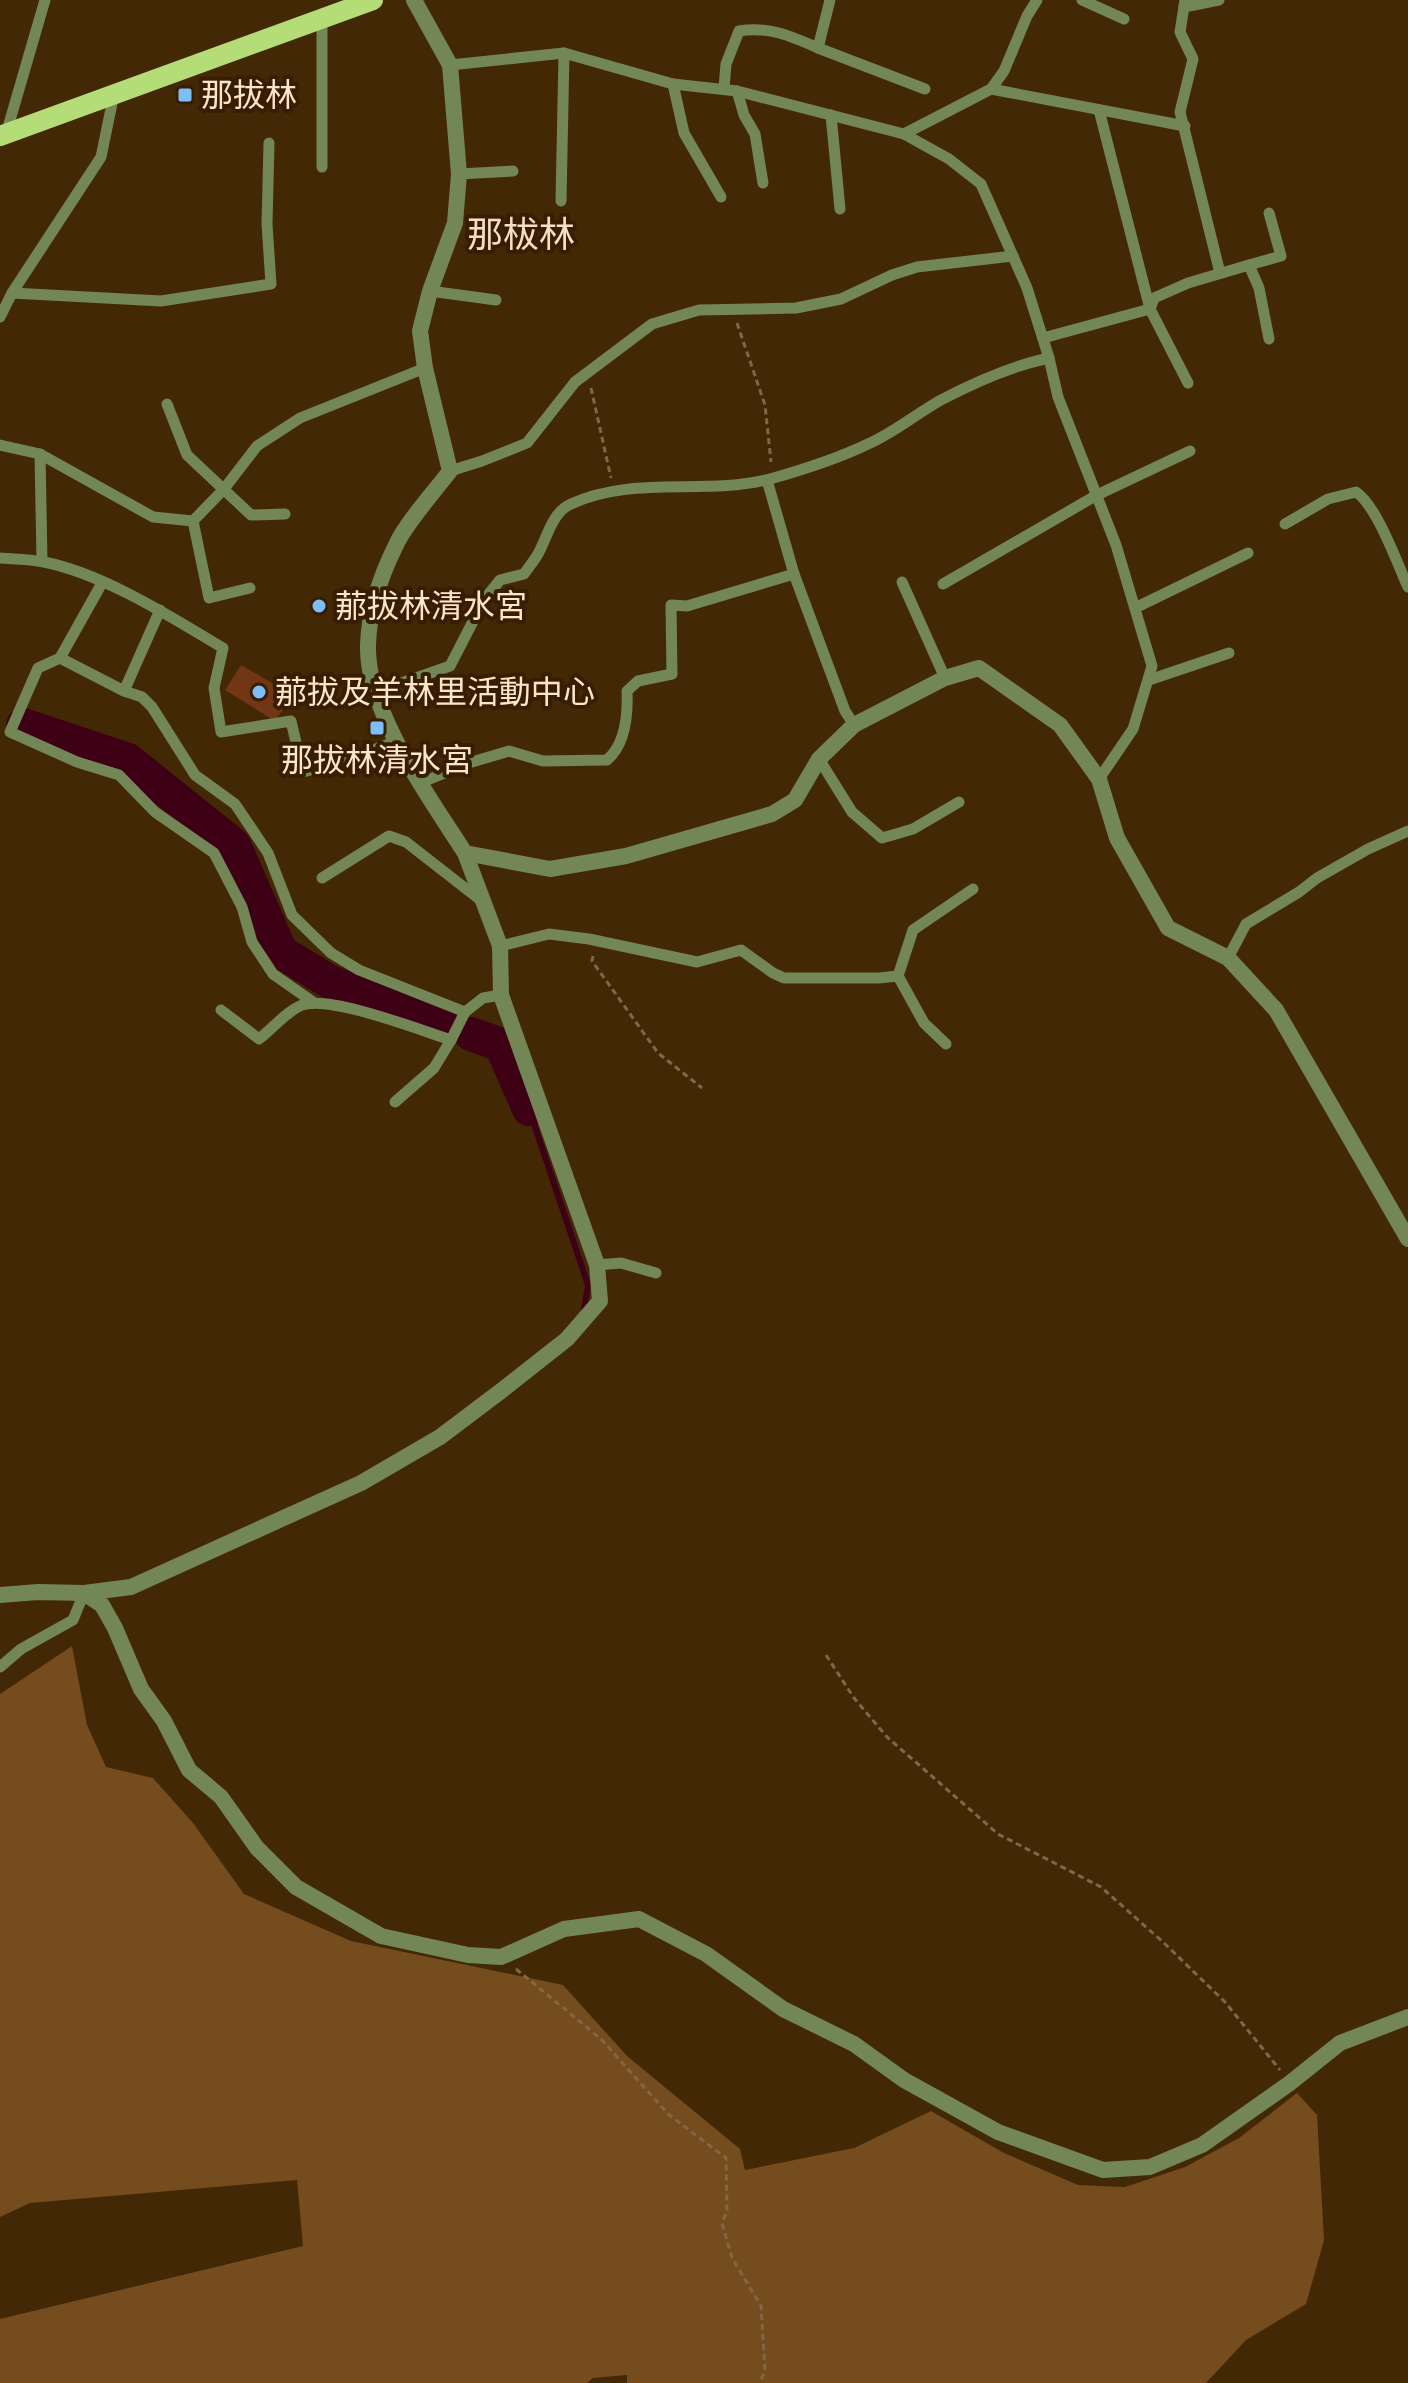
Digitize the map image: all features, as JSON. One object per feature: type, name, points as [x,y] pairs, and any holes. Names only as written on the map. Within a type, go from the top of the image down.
[{"type":"main road","points":[[3,135],[365,1]]},
{"type":"street","points":[[0,1595],[84,1593],[131,1587],[361,1483],[440,1437],[567,1339],[600,1301],[597,1265],[501,995],[500,946],[465,853],[397,741],[376,692],[368,648],[371,618],[396,543],[450,471],[425,368],[420,331],[430,291],[455,223],[459,174],[450,65],[414,0]]},
{"type":"street","points":[[465,853],[550,869],[626,856],[772,814],[795,800],[819,759],[854,725],[945,678],[979,668],[1060,725],[1099,779],[1117,838],[1168,928],[1228,958],[1276,1010],[1408,1239]]},
{"type":"street","points":[[84,1593],[102,1605],[141,1689],[164,1721],[189,1770],[221,1797],[257,1848],[296,1887],[381,1936],[468,1955],[501,1957],[564,1929],[639,1919],[706,1954],[783,2009],[854,2044],[904,2080],[998,2132],[1103,2170],[1150,2167],[1202,2145],[1290,2083],[1340,2043],[1408,2017]]},
{"type":"lane","points":[[3,135],[45,0]]},
{"type":"lane","points":[[818,48],[830,0]]},
{"type":"lane","points":[[904,134],[991,89],[1004,71],[1037,0]]},
{"type":"lane","points":[[1082,0],[1124,19]]},
{"type":"lane","points":[[1219,0],[1184,4],[1180,32],[1193,59],[1180,112],[1220,273]]},
{"type":"lane","points":[[322,19],[322,167]]},
{"type":"lane","points":[[724,88],[726,64],[739,31],[757,28],[783,33],[925,89]]},
{"type":"lane","points":[[450,65],[564,53],[673,84],[724,88],[904,134],[949,159],[981,184],[1027,288],[1058,397],[1097,495],[1152,666],[1133,729],[1099,779]]},
{"type":"lane","points":[[561,201],[564,53]]},
{"type":"lane","points":[[673,84],[684,133],[721,197]]},
{"type":"lane","points":[[991,89],[1185,126]]},
{"type":"lane","points":[[737,91],[744,115],[755,134],[763,183]]},
{"type":"lane","points":[[0,317],[12,293],[101,157],[114,94]]},
{"type":"lane","points":[[1099,110],[1150,309],[1188,383]]},
{"type":"lane","points":[[831,115],[840,209]]},
{"type":"lane","points":[[12,293],[161,301],[271,284],[267,224],[269,143]]},
{"type":"lane","points":[[459,174],[513,171]]},
{"type":"lane","points":[[1150,309],[1154,298],[1188,283],[1281,256],[1269,213]]},
{"type":"lane","points":[[450,471],[527,443],[575,382],[652,324],[699,310],[796,308],[841,299],[917,267],[1013,256]]},
{"type":"lane","points":[[1249,265],[1259,288],[1269,339]]},
{"type":"lane","points":[[430,291],[496,300]]},
{"type":"lane","points":[[1043,338],[1150,309]]},
{"type":"lane","points":[[376,692],[450,666],[484,600],[500,580],[524,574],[537,556],[551,524],[567,505],[613,490],[721,486],[770,479],[870,444],[942,400],[1017,365],[1049,358]]},
{"type":"lane","points":[[193,521],[224,489],[257,446],[300,418],[425,368]]},
{"type":"lane","points":[[167,404],[187,455],[251,515],[285,514]]},
{"type":"lane","points":[[0,445],[40,454],[153,517],[193,521]]},
{"type":"lane","points":[[943,584],[1097,495],[1190,451]]},
{"type":"lane","points":[[40,454],[42,561]]},
{"type":"lane","points":[[770,479],[794,574],[845,711],[854,725]]},
{"type":"lane","points":[[1285,524],[1328,499],[1356,492],[1364,497],[1382,528],[1408,587]]},
{"type":"lane","points":[[193,521],[209,598],[250,588]]},
{"type":"lane","points":[[1135,608],[1248,553]]},
{"type":"lane","points":[[0,558],[42,561],[65,567],[160,610],[223,648],[214,688],[221,732],[291,721],[303,772],[397,741]]},
{"type":"lane","points":[[420,783],[509,751],[543,761],[607,760],[617,752],[628,714],[627,691],[638,681],[672,674],[671,605],[687,606],[794,574]]},
{"type":"lane","points":[[902,582],[945,678]]},
{"type":"lane","points":[[102,583],[60,658],[38,668],[10,732],[77,762],[119,775],[155,812],[214,853],[242,907],[252,942],[266,964],[273,974],[313,1002]]},
{"type":"lane","points":[[124,691],[160,610]]},
{"type":"lane","points":[[1149,680],[1229,653]]},
{"type":"lane","points":[[60,658],[142,697],[152,707],[195,775],[235,804],[268,853],[292,915],[331,953],[359,970],[465,1012]]},
{"type":"lane","points":[[819,759],[852,812],[882,838],[913,829],[959,802]]},
{"type":"lane","points":[[1228,958],[1246,924],[1317,878],[1408,831]]},
{"type":"lane","points":[[322,878],[389,836],[406,842],[484,902]]},
{"type":"lane","points":[[946,1044],[924,1023],[898,976],[913,930],[973,889]]},
{"type":"lane","points":[[500,946],[549,934],[697,962],[741,950],[784,978],[898,976]]},
{"type":"lane","points":[[395,1102],[434,1068],[465,1012],[483,998],[501,995]]},
{"type":"lane","points":[[221,1010],[259,1039],[300,1006],[313,1002],[334,1003],[451,1040]]},
{"type":"lane","points":[[597,1265],[621,1263],[656,1273]]},
{"type":"lane","points":[[0,1667],[21,1649],[73,1620],[84,1593]]},
{"type":"path","points":[[732,310],[765,405],[770,479]]},
{"type":"path","points":[[588,373],[613,490]]},
{"type":"path","points":[[596,941],[592,961],[658,1053],[702,1088]]},
{"type":"path","points":[[826,1655],[854,1698],[887,1737],[998,1834],[1101,1887],[1225,2002],[1290,2083]]},
{"type":"path","points":[[501,1957],[601,2039],[668,2114],[726,2158],[727,2211],[722,2223],[732,2258],[761,2306],[765,2370],[760,2383]]},
{"type":"shaded area","points":[[72,1646],[87,1725],[106,1767],[153,1778],[193,1823],[244,1894],[351,1941],[563,1985],[627,2056],[740,2149],[745,2170],[854,2148],[931,2111],[1004,2153],[1078,2185],[1125,2187],[1185,2167],[1239,2138],[1297,2093],[1317,2115],[1324,2240],[1306,2304],[1246,2340],[1206,2383],[627,2383],[627,2375],[593,2378],[587,2383],[0,2383],[0,2319],[303,2246],[297,2180],[30,2203],[0,2217],[0,1694]]},
{"type":"building","name":"𦰡拔及羊林里活動中心","points":[[241,665],[293,695],[275,721],[225,690]]},
{"type":"waterway","points":[[23,725],[128,760],[234,845],[281,952],[330,982],[442,1023]]},
{"type":"waterway","points":[[471,1034],[501,1045],[529,1109]]},
{"type":"waterway","points":[[529,1109],[588,1285],[584,1309]]},
{"type":"place","name":"那拔林","points":[[185,95]]},
{"type":"place","name":"𦰡拔林清水宮","points":[[319,606]]},
{"type":"place","name":"𦰡拔及羊林里活動中心","points":[[259,692]]},
{"type":"place","name":"那拔林清水宮","points":[[377,728]]},
{"type":"district","name":"那柭林","points":[[521,234]]}]
